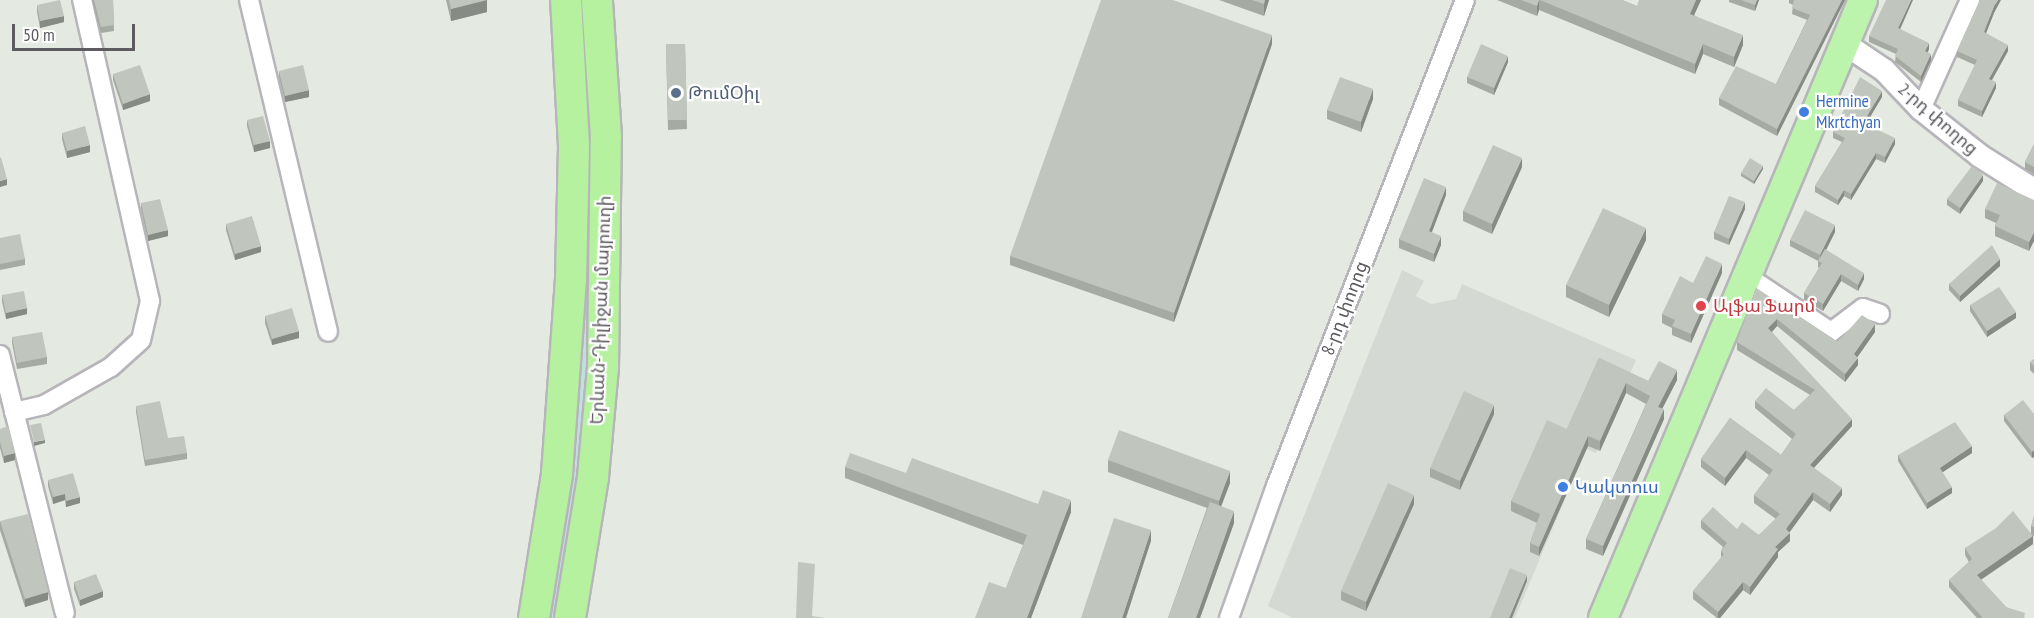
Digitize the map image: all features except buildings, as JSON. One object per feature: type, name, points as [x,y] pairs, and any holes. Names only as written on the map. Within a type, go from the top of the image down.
[{"type":"highway","name":"Երևան-Դիլիջան մայրուղի","points":[[534,618],[557,474],[570,301],[574,146],[566,0]]},
{"type":"highway","name":"Երևան-Դիլիջան մայրուղի","points":[[570,618],[592,477],[603,367],[606,137],[597,0]]},
{"type":"main road","points":[[1603,618],[1863,0]]},
{"type":"street","points":[[14,412],[44,405],[111,367],[141,340],[150,302],[82,0]]},
{"type":"street","points":[[249,0],[328,332]]},
{"type":"street","name":"8-րդ փողոց","points":[[1229,618],[1280,475],[1465,0]]},
{"type":"street","points":[[1921,109],[1970,0]]},
{"type":"street","name":"2-րդ փողոց","points":[[1845,44],[1884,70],[1921,109],[1980,156],[2034,189]]},
{"type":"street","points":[[1747,276],[1831,332],[1863,308],[1880,315]]},
{"type":"street","points":[[0,355],[65,613]]},
{"type":"shaded area","points":[[575,0],[588,0],[592,50],[590,358],[576,508],[557,618],[544,618]]},
{"type":"shaded area","points":[[1402,270],[1424,281],[1416,296],[1431,304],[1456,299],[1462,284],[1636,360],[1596,453],[1586,449],[1515,618],[1293,618],[1268,606]]},
{"type":"place","name":"ԹումՕիլ","points":[[676,93]]},
{"type":"place","name":"Hermine Mkrtchyan","points":[[1804,112]]},
{"type":"place","name":"Ալֆա Ֆարմ","points":[[1701,306]]},
{"type":"place","name":"Կակտուս","points":[[1563,487]]}]
